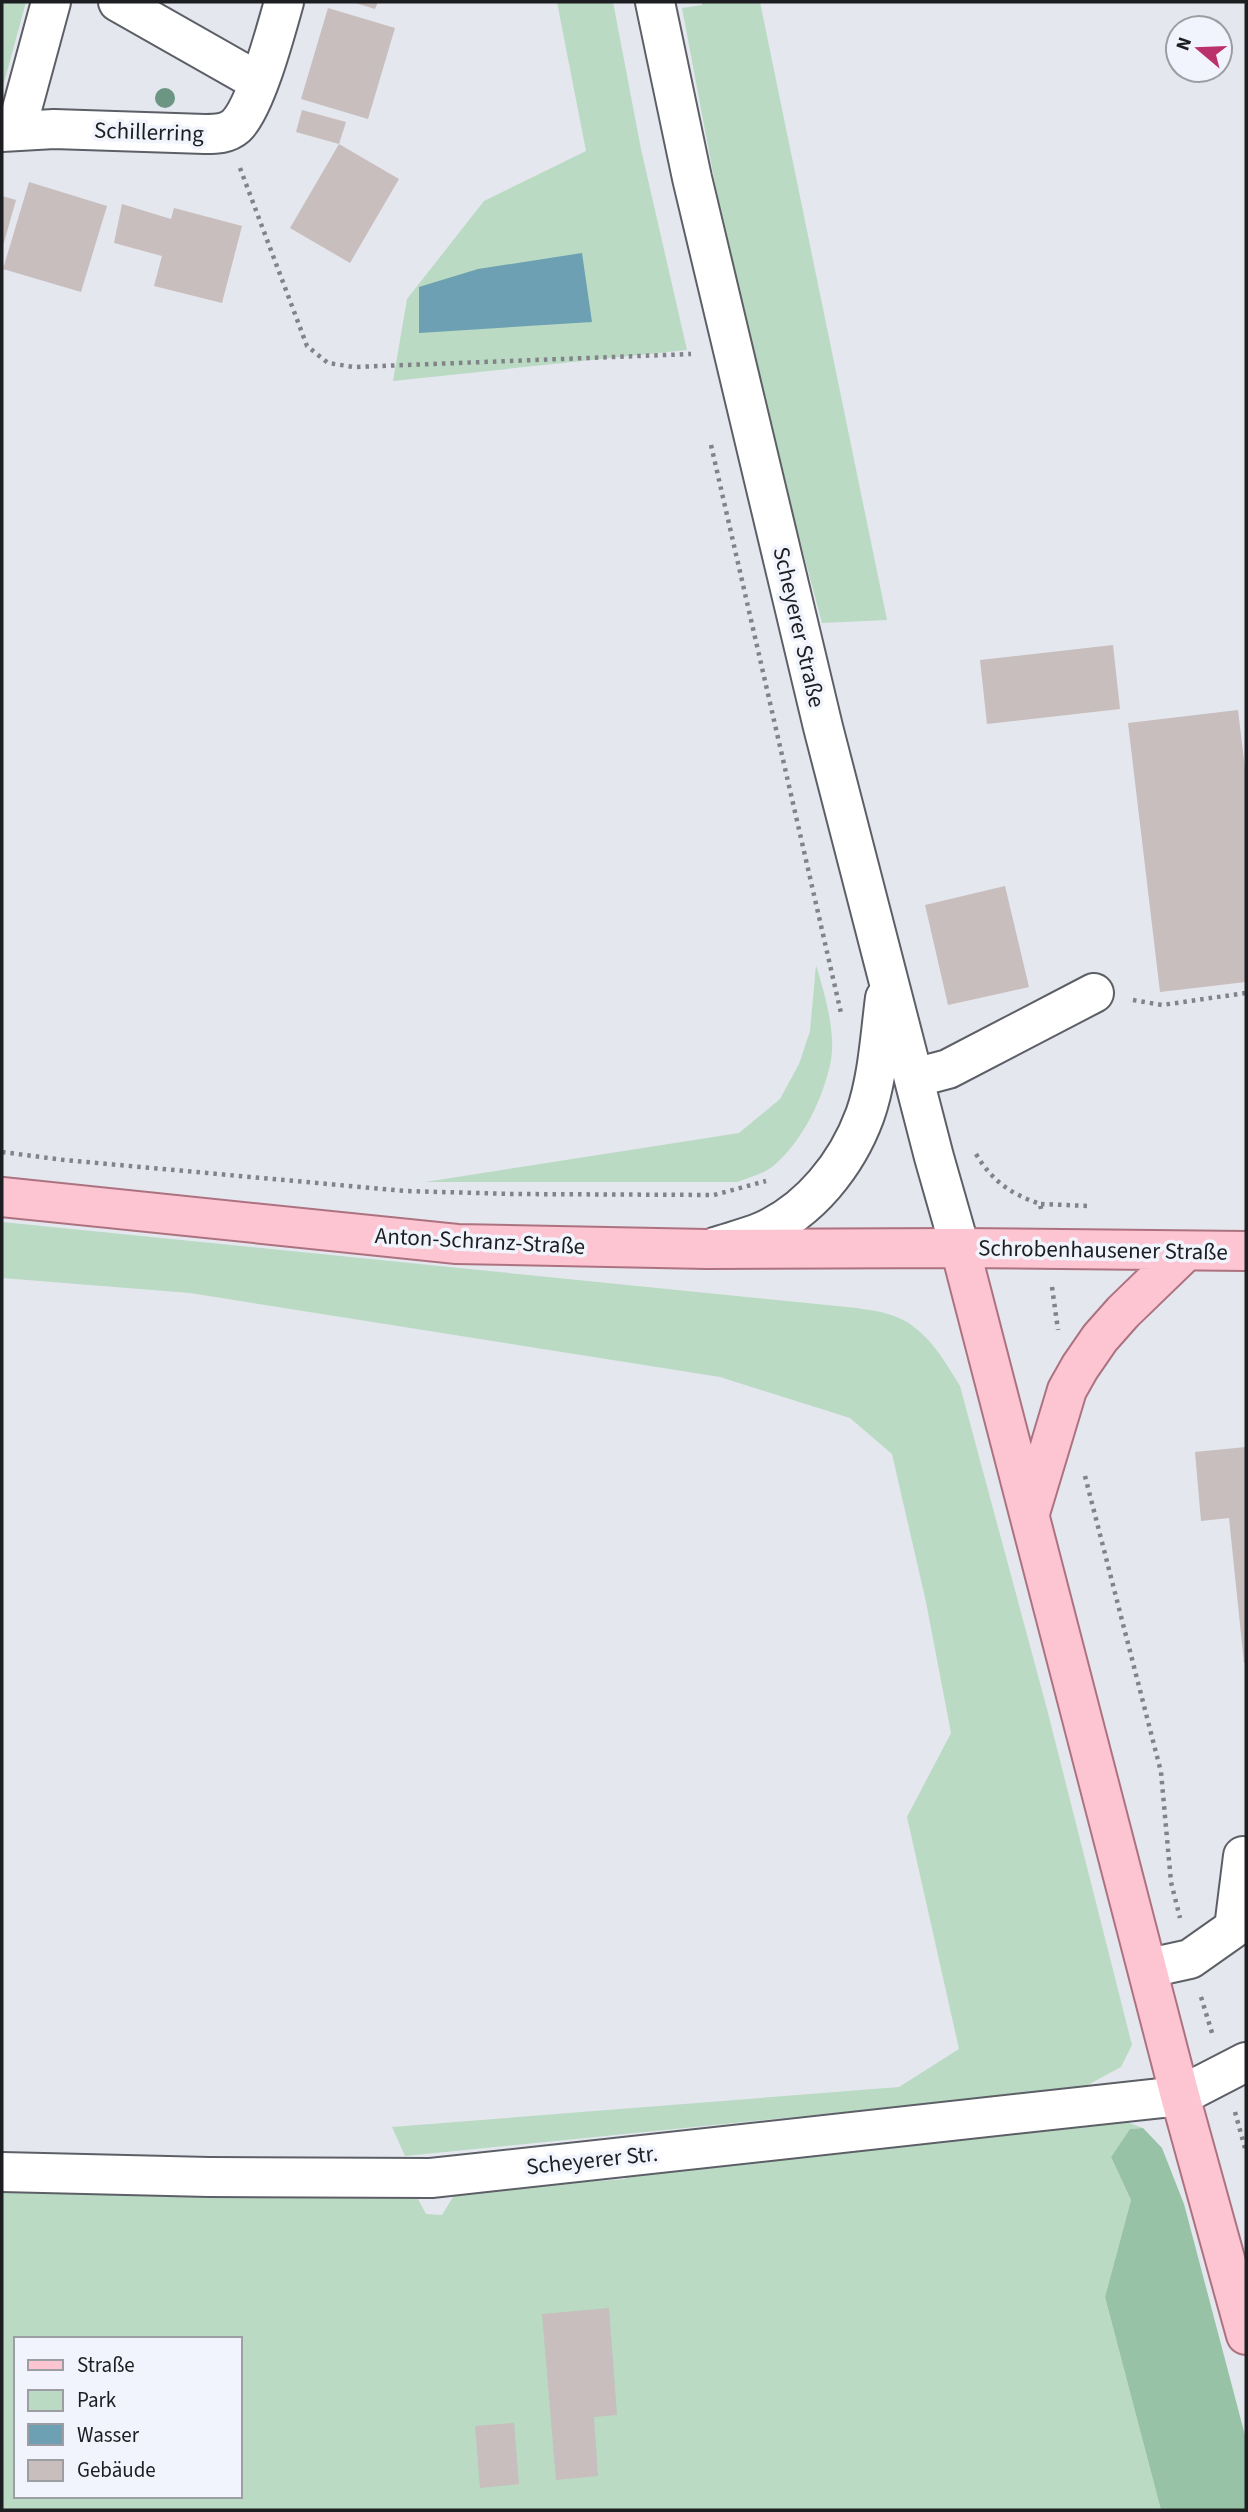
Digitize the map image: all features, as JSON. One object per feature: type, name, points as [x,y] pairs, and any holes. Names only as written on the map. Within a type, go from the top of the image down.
[{"type":"main road","name":"Anton-Schranz-Straße","points":[[2,1197],[457,1244],[707,1249],[960,1248]]},
{"type":"main road","name":"Schrobenhausener Straße","points":[[960,1248],[1246,1251]]},
{"type":"main road","points":[[960,1248],[1246,2335]]},
{"type":"main road","points":[[1030,1513],[1064,1399],[1080,1367],[1100,1338],[1123,1312],[1186,1251]]},
{"type":"street","name":"Schillerring","points":[[51,2],[9,132],[54,129],[205,134],[227,132],[243,117],[259,82],[284,2]]},
{"type":"street","points":[[118,2],[259,82]]},
{"type":"street","name":"Scheyerer Straße","points":[[655,2],[692,178],[820,713],[960,1248]]},
{"type":"street","points":[[707,1249],[761,1231],[786,1218],[821,1190],[833,1173],[866,1114],[877,1060],[887,975]]},
{"type":"street","points":[[914,1078],[948,1069],[1094,993]]},
{"type":"street","points":[[1149,1968],[1190,1959],[1234,1928],[1243,1856]]},
{"type":"street","points":[[1181,2096],[1235,2067]]},
{"type":"street","name":"Scheyerer Str.","points":[[2,2172],[209,2177],[431,2178],[1181,2096]]},
{"type":"path","points":[[227,132],[307,346],[328,363],[354,367],[691,354]]},
{"type":"path","points":[[688,341],[694,367]]},
{"type":"path","points":[[709,434],[844,1025]]},
{"type":"path","points":[[1094,993],[1162,1005],[1246,993]]},
{"type":"path","points":[[2,1152],[405,1191],[459,1193],[714,1195],[771,1180]]},
{"type":"path","points":[[1047,1249],[1061,1353],[1080,1367]]},
{"type":"path","points":[[1083,1466],[1161,1772],[1171,1882],[1190,1959],[1235,2067],[1246,2152]]},
{"type":"green space","points":[[2,2],[26,2],[2,90]]},
{"type":"green space","points":[[557,2],[613,2],[641,149],[687,350],[393,381],[407,299],[484,201],[586,151]]},
{"type":"green space","points":[[702,2],[760,2],[887,620],[822,623],[739,311],[682,8],[702,5]]},
{"type":"green space","points":[[816,965],[832,1037],[828,1074],[817,1104],[802,1132],[783,1157],[768,1169],[737,1182],[425,1182],[739,1133],[780,1099],[799,1064],[810,1031]]},
{"type":"green space","points":[[2,1222],[857,1308],[887,1314],[913,1326],[932,1344],[960,1386],[1047,1709],[1132,2045],[1121,2067],[1082,2088],[405,2156],[392,2127],[899,2087],[959,2049],[907,1817],[951,1733],[926,1602],[892,1454],[850,1418],[720,1377],[190,1293],[2,1278]]},
{"type":"green space","points":[[1116,2118],[1143,2128],[1130,2129],[1111,2157],[1131,2200],[1105,2297],[1161,2510],[2,2510],[2,2182],[412,2188],[426,2214],[442,2215],[456,2192],[584,2177],[584,2182],[625,2179],[626,2175]]},
{"type":"green space","points":[[1143,2128],[1162,2148],[1184,2204],[1246,2439],[1246,2510],[1161,2510],[1105,2297],[1131,2200],[1111,2157],[1130,2129]]},
{"type":"water","points":[[582,253],[592,322],[419,333],[419,287],[478,269]]},
{"type":"building","points":[[352,2],[378,2],[375,9]]},
{"type":"building","points":[[328,8],[395,28],[368,119],[301,99]]},
{"type":"building","points":[[302,110],[346,122],[339,144],[296,132]]},
{"type":"building","points":[[339,144],[399,179],[350,263],[290,228]]},
{"type":"building","points":[[29,182],[107,206],[81,292],[3,269]]},
{"type":"building","points":[[2,196],[16,200],[3,246],[2,246]]},
{"type":"building","points":[[122,204],[171,219],[174,208],[242,226],[222,303],[154,286],[162,256],[114,243]]},
{"type":"building","points":[[1113,645],[1120,709],[987,724],[980,660]]},
{"type":"building","points":[[1238,710],[1246,777],[1246,982],[1160,992],[1128,723]]},
{"type":"building","points":[[1005,886],[1029,987],[948,1005],[925,905]]},
{"type":"building","points":[[1246,1447],[1244,1663],[1229,1518],[1201,1521],[1195,1452]]},
{"type":"building","points":[[609,2308],[617,2415],[594,2417],[598,2476],[556,2480],[542,2314]]},
{"type":"building","points":[[514,2423],[519,2484],[480,2488],[475,2426]]}]
